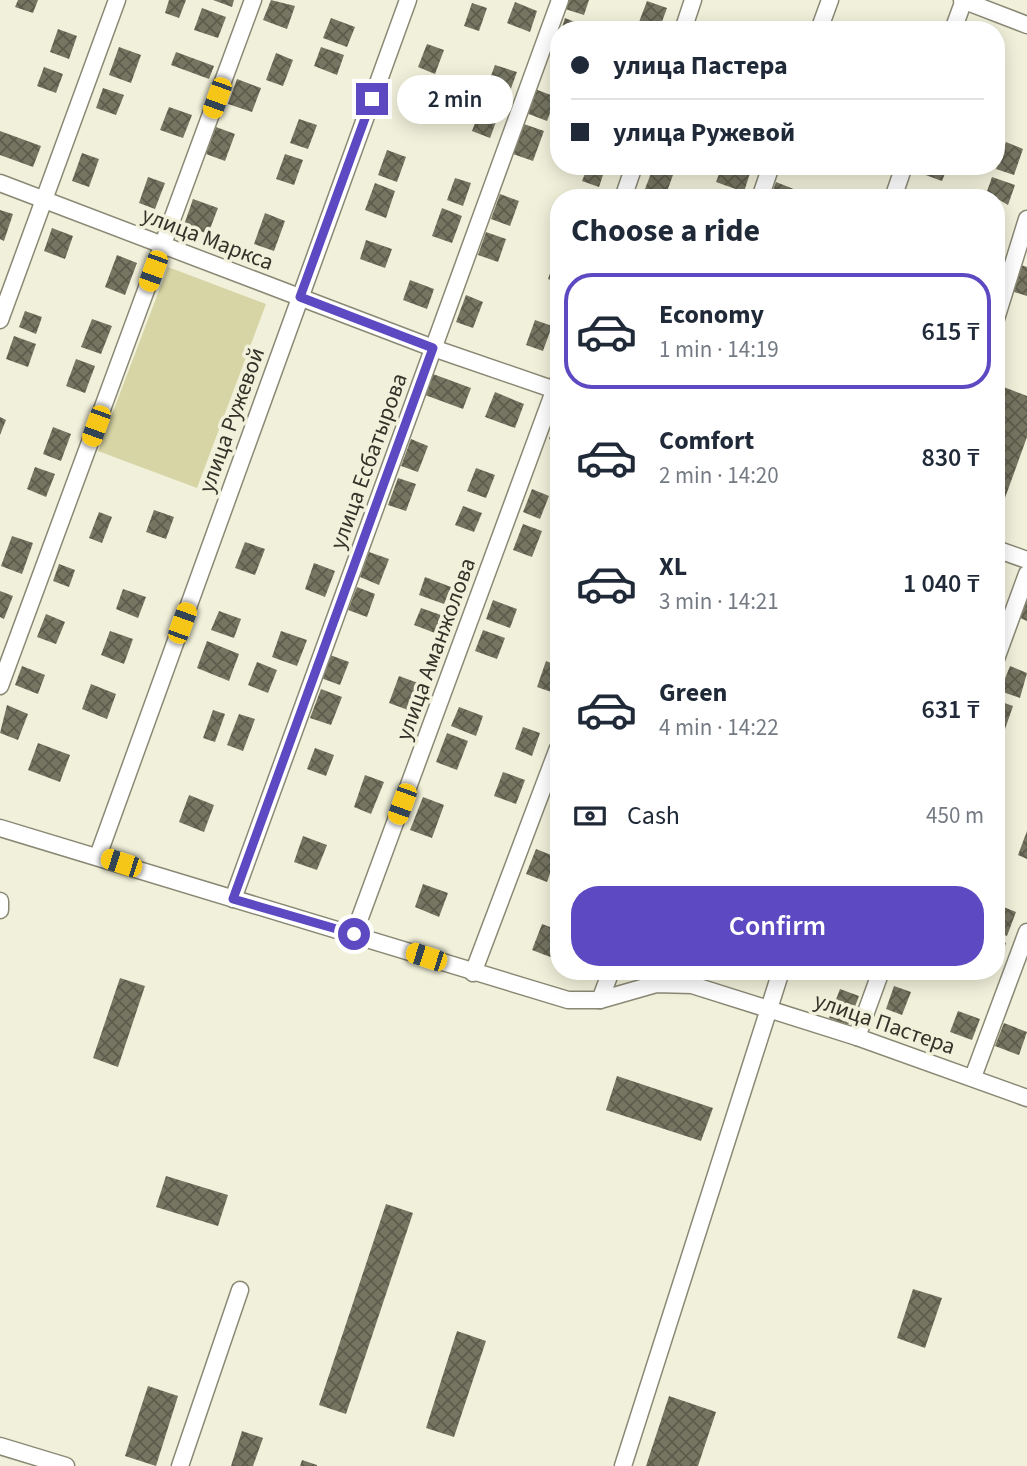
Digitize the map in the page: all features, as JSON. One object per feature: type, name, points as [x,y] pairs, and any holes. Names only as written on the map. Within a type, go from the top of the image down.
[{"type":"street","points":[[0,320],[117,0]]},
{"type":"street","points":[[0,686],[253,0]]},
{"type":"street","name":"улица Ружевой","points":[[98,856],[408,0]]},
{"type":"street","name":"улица Есбатырова","points":[[552,21],[560,0]]},
{"type":"street","points":[[686,21],[693,0]]},
{"type":"street","points":[[822,21],[830,0]]},
{"type":"street","points":[[956,21],[963,0],[1027,25]]},
{"type":"street","name":"улица Есбатырова","points":[[233,899],[550,27]]},
{"type":"street","name":"улица Маркса","points":[[0,183],[433,348],[550,385]]},
{"type":"street","points":[[1005,289],[1027,219]]},
{"type":"street","name":"улица Аманжолова","points":[[354,934],[550,406]]},
{"type":"street","points":[[1005,552],[1027,561]]},
{"type":"street","points":[[1005,634],[1027,574]]},
{"type":"street","points":[[473,973],[550,768]]},
{"type":"street","name":"улица Пастера","points":[[0,828],[568,1000],[600,1000],[656,984],[692,985],[857,1037],[1027,1098]]},
{"type":"street","points":[[0,901],[0,910]]},
{"type":"street","points":[[973,1077],[1027,932]]},
{"type":"street","points":[[600,1000],[608,980]]},
{"type":"street","points":[[623,1466],[751,1075],[778,980]]},
{"type":"street","points":[[857,1037],[878,980]]},
{"type":"street","points":[[180,1466],[240,1290]]},
{"type":"street","points":[[0,1446],[66,1466]]},
{"type":"shaded area","points":[[168,267],[266,304],[197,488],[98,451]]},
{"type":"building","points":[[18,0],[38,0],[33,13],[15,7]]},
{"type":"building","points":[[169,0],[186,0],[179,18],[165,13]]},
{"type":"building","points":[[213,0],[234,0],[232,7]]},
{"type":"building","points":[[271,0],[295,6],[287,29],[263,20]]},
{"type":"building","points":[[569,0],[589,0],[584,15],[565,9]]},
{"type":"building","points":[[647,1],[667,8],[662,21],[639,21]]},
{"type":"building","points":[[515,2],[537,11],[530,32],[507,23]]},
{"type":"building","points":[[472,3],[487,8],[479,31],[464,26]]},
{"type":"building","points":[[202,8],[226,17],[218,38],[194,30]]},
{"type":"building","points":[[331,18],[355,27],[347,47],[323,38]]},
{"type":"building","points":[[58,29],[77,36],[69,59],[50,52]]},
{"type":"building","points":[[427,44],[444,50],[435,74],[418,67]]},
{"type":"building","points":[[119,47],[141,55],[131,83],[109,75]]},
{"type":"building","points":[[321,47],[344,55],[337,75],[314,66]]},
{"type":"building","points":[[176,52],[214,66],[209,79],[171,65]]},
{"type":"building","points":[[276,53],[293,60],[283,86],[266,80]]},
{"type":"building","points":[[495,65],[517,72],[506,102],[484,94]]},
{"type":"building","points":[[44,67],[63,74],[56,93],[37,86]]},
{"type":"building","points":[[412,78],[436,86],[427,109],[404,101]]},
{"type":"building","points":[[237,79],[261,88],[252,112],[228,104]]},
{"type":"building","points":[[103,88],[124,95],[116,115],[96,108]]},
{"type":"building","points":[[535,89],[550,95],[547,121],[526,113]]},
{"type":"building","points":[[482,105],[500,111],[490,138],[472,131]]},
{"type":"building","points":[[169,107],[192,115],[183,138],[160,130]]},
{"type":"building","points":[[299,119],[317,125],[308,149],[290,143]]},
{"type":"building","points":[[524,124],[544,131],[533,161],[513,154]]},
{"type":"building","points":[[216,127],[235,134],[225,161],[206,154]]},
{"type":"building","points":[[0,131],[41,146],[33,167],[0,155]]},
{"type":"building","points":[[1006,142],[1023,149],[1014,175],[1005,172]]},
{"type":"building","points":[[387,150],[406,157],[397,182],[378,175]]},
{"type":"building","points":[[82,153],[99,159],[89,187],[72,181]]},
{"type":"building","points":[[285,154],[303,160],[294,185],[276,179]]},
{"type":"building","points":[[584,175],[603,175],[599,187],[582,181]]},
{"type":"building","points":[[650,175],[673,175],[668,189],[645,189]]},
{"type":"building","points":[[719,175],[749,175],[745,189],[736,189],[716,182]]},
{"type":"building","points":[[926,175],[944,175],[942,181]]},
{"type":"building","points":[[148,177],[165,183],[155,209],[139,203]]},
{"type":"building","points":[[992,177],[1015,185],[1008,205],[1005,203],[1005,189],[988,189]]},
{"type":"building","points":[[455,178],[471,183],[463,206],[447,200]]},
{"type":"building","points":[[776,182],[794,189],[773,189]]},
{"type":"building","points":[[375,183],[395,191],[386,218],[365,210]]},
{"type":"building","points":[[500,194],[519,201],[510,226],[491,219]]},
{"type":"building","points":[[193,199],[218,208],[208,234],[184,225]]},
{"type":"building","points":[[442,208],[462,216],[452,243],[432,236]]},
{"type":"building","points":[[0,210],[13,214],[4,241],[0,239]]},
{"type":"building","points":[[265,213],[285,221],[274,251],[254,244]]},
{"type":"building","points":[[52,228],[73,236],[65,259],[44,251]]},
{"type":"building","points":[[486,232],[506,239],[498,262],[478,255]]},
{"type":"building","points":[[366,240],[392,249],[385,268],[360,259]]},
{"type":"building","points":[[117,255],[137,263],[125,295],[105,287]]},
{"type":"building","points":[[1021,265],[1027,267],[1027,296],[1011,291]]},
{"type":"building","points":[[410,280],[434,289],[427,309],[403,300]]},
{"type":"building","points":[[466,295],[483,302],[473,328],[456,322]]},
{"type":"building","points":[[25,311],[42,317],[36,334],[19,327]]},
{"type":"building","points":[[92,319],[112,326],[101,354],[81,347]]},
{"type":"building","points":[[535,320],[550,325],[543,351],[526,345]]},
{"type":"building","points":[[14,336],[36,344],[28,367],[6,359]]},
{"type":"building","points":[[76,359],[95,366],[85,393],[66,386]]},
{"type":"building","points":[[433,374],[471,388],[463,409],[425,395]]},
{"type":"building","points":[[1005,388],[1027,396],[1027,437],[1005,498]]},
{"type":"building","points":[[495,392],[524,404],[515,428],[485,417]]},
{"type":"building","points":[[0,417],[6,420],[0,435]]},
{"type":"building","points":[[53,427],[71,434],[61,461],[43,454]]},
{"type":"building","points":[[411,439],[428,446],[418,472],[401,466]]},
{"type":"building","points":[[35,467],[55,474],[46,497],[27,489]]},
{"type":"building","points":[[476,468],[495,475],[486,498],[467,491]]},
{"type":"building","points":[[398,478],[416,484],[406,511],[388,505]]},
{"type":"building","points":[[532,489],[549,496],[540,519],[523,512]]},
{"type":"building","points":[[463,506],[482,513],[474,532],[455,525]]},
{"type":"building","points":[[154,510],[174,517],[166,539],[146,532]]},
{"type":"building","points":[[99,512],[112,517],[102,543],[89,538]]},
{"type":"building","points":[[523,524],[542,531],[532,557],[513,550]]},
{"type":"building","points":[[12,536],[33,543],[22,574],[1,566]]},
{"type":"building","points":[[245,542],[265,549],[255,575],[235,568]]},
{"type":"building","points":[[369,552],[389,559],[379,585],[360,577]]},
{"type":"building","points":[[314,563],[335,571],[325,597],[305,589]]},
{"type":"building","points":[[59,564],[75,570],[69,587],[53,581]]},
{"type":"building","points":[[425,577],[451,587],[444,604],[419,595]]},
{"type":"building","points":[[357,587],[375,594],[367,617],[348,610]]},
{"type":"building","points":[[123,589],[146,597],[138,618],[116,609]]},
{"type":"building","points":[[0,591],[13,596],[4,619],[0,617]]},
{"type":"building","points":[[1027,599],[1027,621],[1020,618]]},
{"type":"building","points":[[493,600],[517,609],[510,628],[486,619]]},
{"type":"building","points":[[421,608],[441,615],[435,633],[414,625]]},
{"type":"building","points":[[219,611],[241,619],[234,638],[211,630]]},
{"type":"building","points":[[46,614],[65,622],[56,644],[37,637]]},
{"type":"building","points":[[483,630],[505,638],[497,659],[475,651]]},
{"type":"building","points":[[110,631],[133,639],[124,664],[101,655]]},
{"type":"building","points":[[281,631],[307,640],[297,666],[272,657]]},
{"type":"building","points":[[207,641],[239,654],[229,681],[197,668]]},
{"type":"building","points":[[330,655],[349,662],[340,685],[321,678]]},
{"type":"building","points":[[546,661],[550,663],[550,692],[537,687]]},
{"type":"building","points":[[257,662],[277,670],[268,693],[248,685]]},
{"type":"building","points":[[22,666],[45,675],[38,694],[15,685]]},
{"type":"building","points":[[1010,666],[1027,673],[1020,698],[1005,693],[1005,678]]},
{"type":"building","points":[[399,676],[418,683],[408,710],[389,703]]},
{"type":"building","points":[[91,684],[116,694],[107,719],[82,709]]},
{"type":"building","points":[[321,689],[342,697],[331,725],[310,718]]},
{"type":"building","points":[[1005,703],[1013,706],[1005,729]]},
{"type":"building","points":[[7,705],[28,714],[18,740],[0,733]]},
{"type":"building","points":[[459,707],[483,716],[476,736],[451,726]]},
{"type":"building","points":[[213,710],[225,714],[215,742],[203,738]]},
{"type":"building","points":[[239,714],[255,719],[243,751],[227,745]]},
{"type":"building","points":[[523,727],[540,733],[532,756],[515,749]]},
{"type":"building","points":[[447,733],[468,741],[457,770],[436,762]]},
{"type":"building","points":[[38,743],[70,755],[60,782],[28,770]]},
{"type":"building","points":[[315,748],[334,755],[326,776],[307,769]]},
{"type":"building","points":[[503,772],[525,780],[516,804],[494,796]]},
{"type":"building","points":[[365,775],[384,782],[371,814],[354,807]]},
{"type":"building","points":[[189,795],[214,805],[204,832],[179,822]]},
{"type":"building","points":[[423,797],[444,805],[432,838],[410,830]]},
{"type":"building","points":[[1027,831],[1027,859],[1018,855]]},
{"type":"building","points":[[303,836],[327,845],[317,870],[294,862]]},
{"type":"building","points":[[536,849],[550,855],[547,882],[526,874]]},
{"type":"building","points":[[423,884],[448,893],[439,917],[415,907]]},
{"type":"building","points":[[1005,908],[1016,912],[1007,936],[1005,935]]},
{"type":"building","points":[[542,924],[550,927],[550,957],[532,950]]},
{"type":"building","points":[[120,978],[145,986],[118,1067],[93,1058]]},
{"type":"building","points":[[894,986],[911,992],[902,1015],[886,1009]]},
{"type":"building","points":[[840,989],[859,996],[848,1025],[829,1018]]},
{"type":"building","points":[[958,1011],[980,1019],[972,1040],[950,1032]]},
{"type":"building","points":[[1004,1023],[1027,1032],[1019,1055],[995,1046]]},
{"type":"building","points":[[617,1076],[713,1108],[701,1141],[606,1110]]},
{"type":"building","points":[[166,1176],[228,1195],[218,1226],[156,1207]]},
{"type":"building","points":[[386,1204],[413,1213],[346,1414],[319,1405]]},
{"type":"building","points":[[913,1289],[942,1298],[925,1348],[897,1338]]},
{"type":"building","points":[[457,1331],[486,1341],[454,1437],[426,1428]]},
{"type":"building","points":[[148,1386],[178,1396],[156,1466],[125,1456]]},
{"type":"building","points":[[669,1396],[716,1412],[698,1466],[646,1466]]},
{"type":"building","points":[[242,1431],[263,1438],[253,1466],[231,1466]]},
{"type":"building","points":[[302,1460],[317,1465],[317,1466],[300,1466]]},
{"type":"route","points":[[354,934],[233,899],[433,348],[300,297],[372,99]]}]
